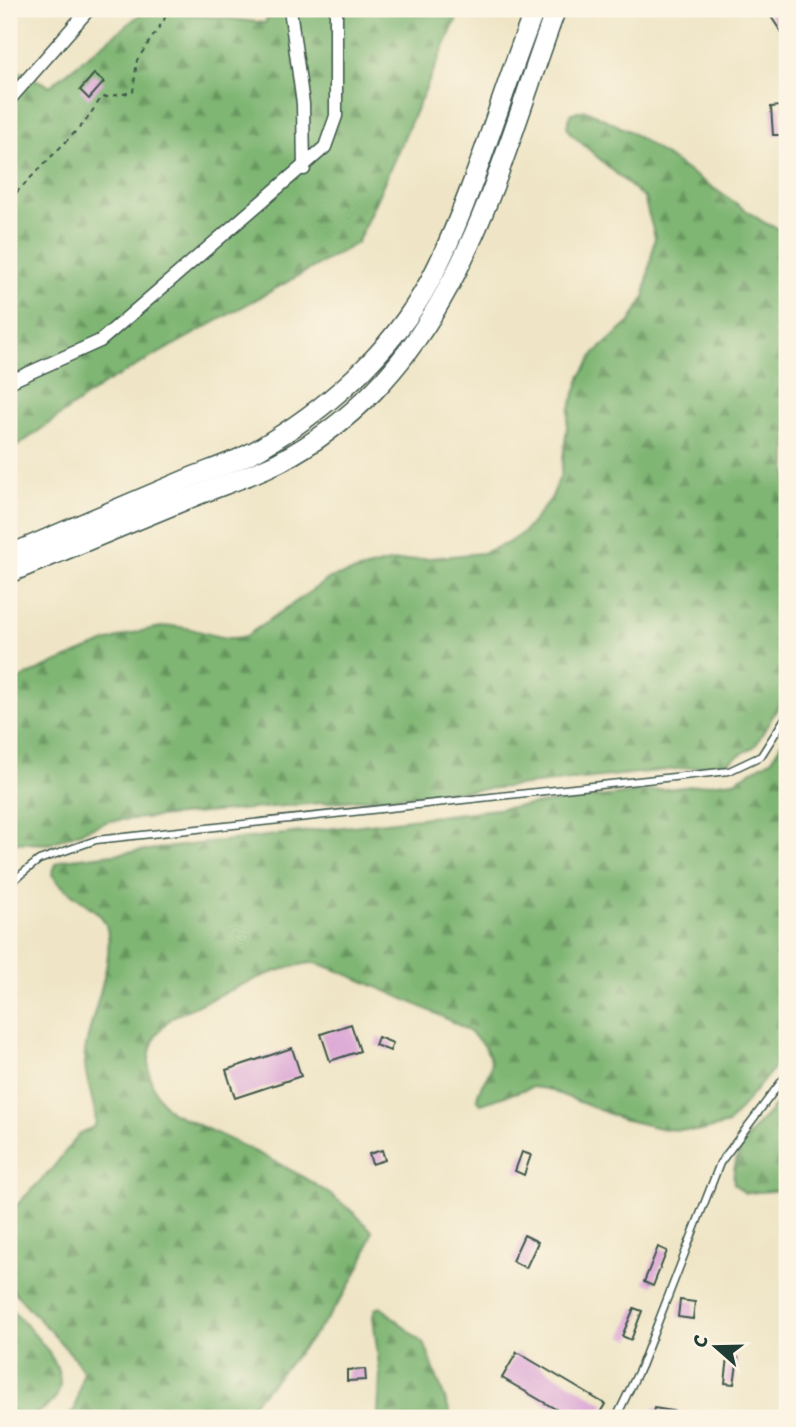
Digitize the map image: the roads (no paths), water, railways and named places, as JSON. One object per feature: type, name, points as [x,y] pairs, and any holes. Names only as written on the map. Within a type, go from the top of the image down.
[{"type":"highway","points":[[9,555],[266,446],[329,401],[380,352],[408,318],[451,237],[535,9]]},
{"type":"highway","points":[[9,573],[279,462],[321,434],[393,370],[425,332],[479,226],[556,9]]},
{"type":"street","points":[[9,100],[89,9]]},
{"type":"street","points":[[290,9],[303,104],[304,169]]},
{"type":"street","points":[[9,382],[100,341],[304,169],[325,147],[336,116],[336,9]]},
{"type":"lane","points":[[9,884],[39,860],[96,840],[729,771],[761,756],[787,715]]},
{"type":"lane","points":[[616,1418],[641,1366],[720,1163],[787,1074]]}]
